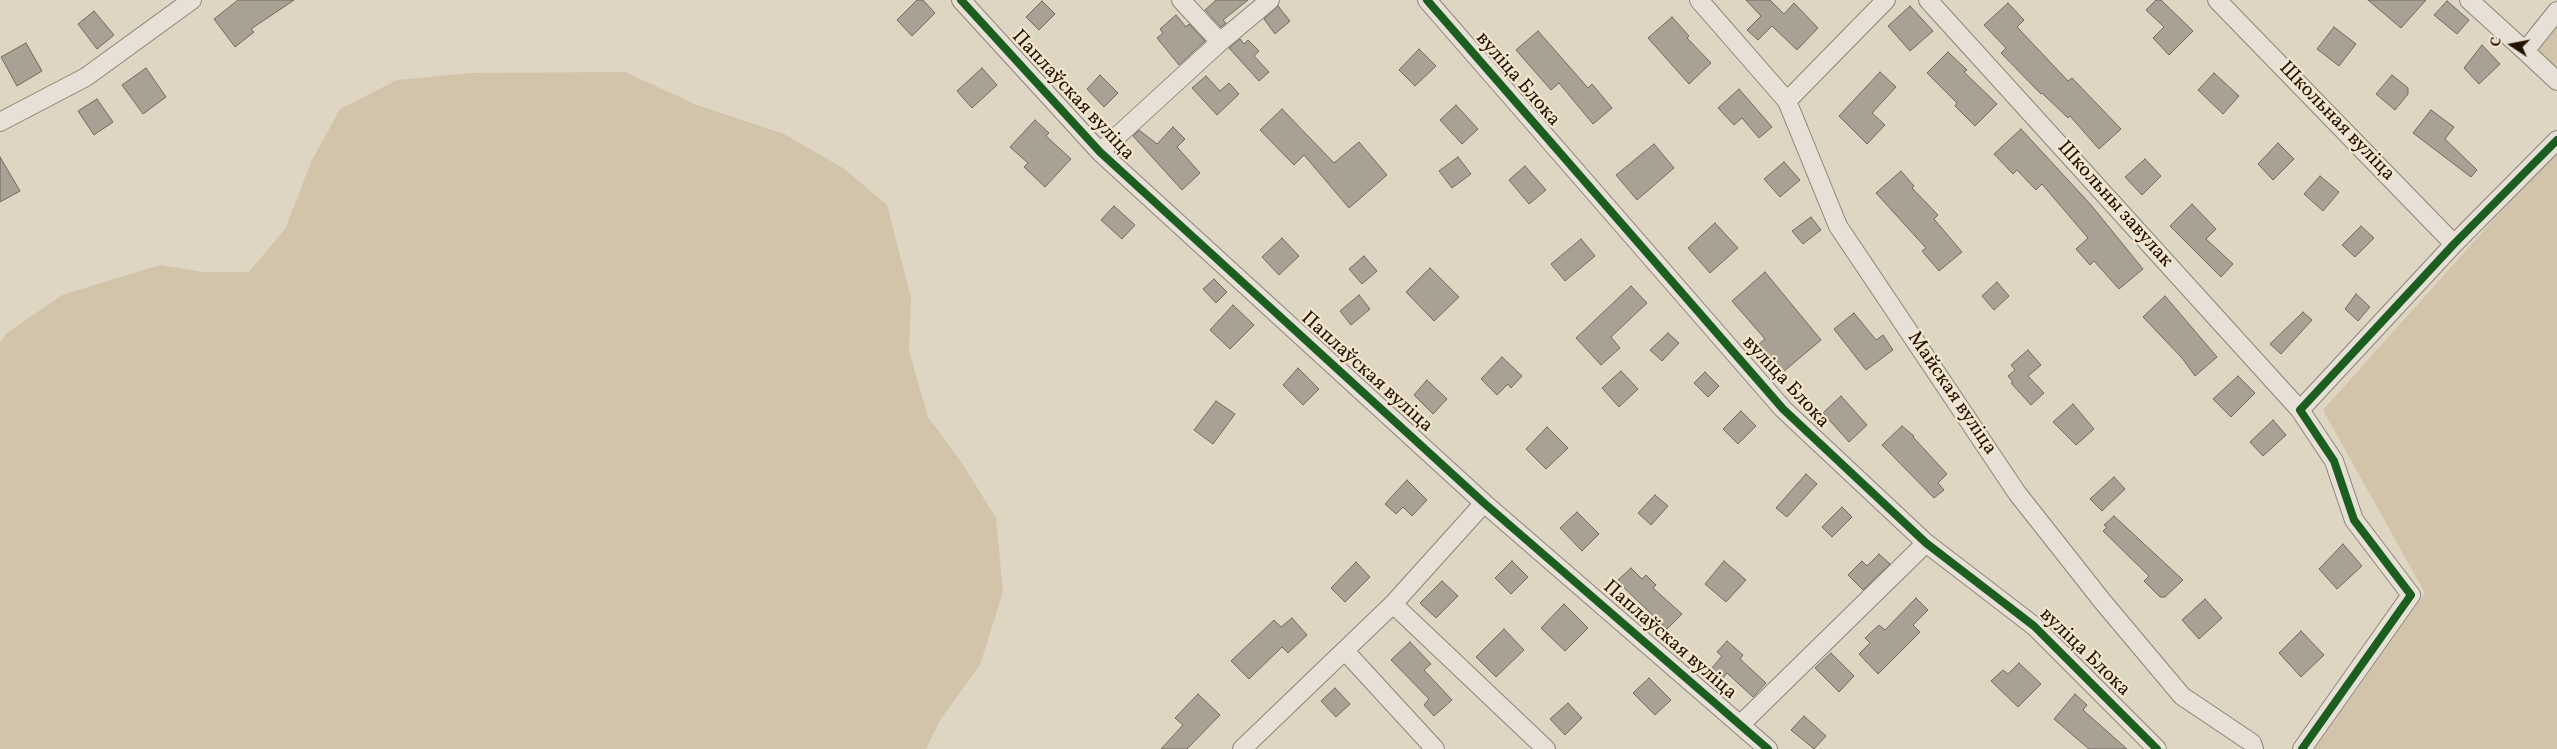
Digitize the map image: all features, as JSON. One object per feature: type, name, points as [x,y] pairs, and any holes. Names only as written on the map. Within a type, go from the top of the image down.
[{"type":"street","points":[[0,122],[86,77],[192,0]]},
{"type":"street","name":"Паплаўская вуліца","points":[[961,0],[1100,152],[1484,503],[1768,749]]},
{"type":"street","points":[[1181,0],[1220,42]]},
{"type":"street","points":[[1100,152],[1220,42],[1270,0]]},
{"type":"street","name":"вуліца Блока","points":[[1427,0],[1783,409],[1926,543],[2034,626],[2158,749]]},
{"type":"street","name":"Майская вуліца","points":[[1700,0],[1787,102],[1838,226],[2017,493],[2103,602],[2182,696],[2252,743],[2254,749]]},
{"type":"street","points":[[1787,102],[1886,0]]},
{"type":"street","name":"Школьны завулак","points":[[1928,0],[2300,410],[2334,461],[2354,520],[2411,595],[2302,749]]},
{"type":"street","name":"Школьная вуліца","points":[[2217,0],[2454,244]]},
{"type":"street","points":[[2469,0],[2557,81]]},
{"type":"street","points":[[2525,51],[2557,11]]},
{"type":"street","points":[[2300,410],[2454,244],[2557,140]]},
{"type":"street","points":[[1242,749],[1393,604],[1484,503]]},
{"type":"street","points":[[1741,724],[1926,543]]},
{"type":"street","points":[[1393,604],[1546,749]]},
{"type":"street","points":[[1345,651],[1435,749]]},
{"type":"shaded area","points":[[2557,23],[2557,73],[2535,51]]},
{"type":"shaded area","points":[[625,72],[697,105],[784,134],[843,168],[887,205],[911,298],[909,351],[928,417],[962,463],[996,518],[1003,592],[980,665],[940,720],[926,749],[0,749],[0,343],[7,333],[62,295],[160,265],[203,272],[249,272],[285,229],[312,160],[340,109],[397,80],[471,73]]},
{"type":"shaded area","points":[[2557,149],[2557,749],[2315,749],[2425,593],[2323,410]]},
{"type":"building","points":[[238,0],[294,0],[251,29],[254,32],[235,47],[214,19]]},
{"type":"building","points":[[917,0],[923,0],[935,13],[912,36],[897,20]]},
{"type":"building","points":[[1216,0],[1248,0],[1223,20],[1226,23],[1221,27],[1205,10]]},
{"type":"building","points":[[1746,0],[1770,0],[1784,14],[1794,3],[1818,28],[1797,50],[1772,26],[1758,40],[1747,30],[1761,16]]},
{"type":"building","points":[[2156,0],[2161,0],[2193,31],[2169,55],[2153,38],[2164,27],[2146,10]]},
{"type":"building","points":[[2368,0],[2426,0],[2401,28]]},
{"type":"building","points":[[1042,1],[1055,14],[1039,30],[1026,17]]},
{"type":"building","points":[[2447,1],[2469,20],[2457,34],[2434,15]]},
{"type":"building","points":[[2008,3],[2024,20],[2017,27],[2068,81],[2072,78],[2121,129],[2099,149],[2070,116],[2068,118],[2041,94],[2001,53],[2006,48],[1984,25]]},
{"type":"building","points":[[1278,6],[1290,21],[1275,34],[1264,19]]},
{"type":"building","points":[[1910,6],[1933,31],[1910,51],[1888,26]]},
{"type":"building","points":[[94,11],[114,35],[97,49],[78,24]]},
{"type":"building","points":[[1176,15],[1186,27],[1189,24],[1205,41],[1179,65],[1157,38],[1163,33],[1160,29]]},
{"type":"building","points":[[1672,17],[1689,36],[1687,38],[1711,63],[1689,84],[1648,38]]},
{"type":"building","points":[[2334,27],[2356,44],[2339,66],[2317,49]]},
{"type":"building","points":[[1538,31],[1588,88],[1592,84],[1612,108],[1593,124],[1559,83],[1551,90],[1516,50]]},
{"type":"building","points":[[1240,39],[1244,44],[1248,40],[1259,51],[1254,56],[1269,72],[1259,81],[1229,48]]},
{"type":"building","points":[[26,43],[42,71],[17,86],[1,57]]},
{"type":"building","points":[[2482,45],[2500,64],[2479,84],[2464,68]]},
{"type":"building","points":[[1419,49],[1436,66],[1415,86],[1399,70]]},
{"type":"building","points":[[1948,52],[1967,70],[1964,72],[1997,104],[1975,126],[1955,106],[1957,103],[1927,73]]},
{"type":"building","points":[[146,68],[166,97],[143,114],[122,85]]},
{"type":"building","points":[[982,68],[997,85],[972,108],[957,91]]},
{"type":"building","points":[[1880,72],[1896,87],[1872,113],[1885,125],[1867,144],[1839,116]]},
{"type":"building","points":[[2214,73],[2239,96],[2223,114],[2198,90]]},
{"type":"building","points":[[1100,75],[1118,93],[1104,107],[1087,89]]},
{"type":"building","points":[[2392,75],[2408,88],[2408,94],[2395,110],[2376,94]]},
{"type":"building","points":[[1206,76],[1220,91],[1229,83],[1239,94],[1217,115],[1192,88]]},
{"type":"building","points":[[1739,89],[1772,127],[1759,138],[1742,118],[1734,125],[1718,108]]},
{"type":"building","points":[[97,99],[113,122],[94,135],[78,111]]},
{"type":"building","points":[[1456,105],[1478,129],[1462,144],[1440,120]]},
{"type":"building","points":[[1282,109],[1334,163],[1359,142],[1387,175],[1349,208],[1304,155],[1294,165],[1260,130]]},
{"type":"building","points":[[2431,110],[2454,127],[2445,139],[2477,170],[2471,177],[2413,133]]},
{"type":"building","points":[[1035,120],[1049,133],[1046,136],[1071,159],[1045,187],[1024,167],[1028,163],[1010,147]]},
{"type":"building","points":[[1173,127],[1185,139],[1177,147],[1200,173],[1182,190],[1133,136],[1139,130],[1157,144]]},
{"type":"building","points":[[2021,129],[2091,205],[2143,269],[2119,289],[2094,261],[2090,265],[2076,249],[2088,238],[2042,184],[2036,190],[2017,170],[2013,174],[1994,154]]},
{"type":"building","points":[[2278,143],[2294,159],[2273,180],[2258,164]]},
{"type":"building","points":[[1654,144],[1674,168],[1637,200],[1616,175]]},
{"type":"building","points":[[0,157],[20,191],[0,202]]},
{"type":"building","points":[[1458,157],[1471,174],[1452,188],[1439,171]]},
{"type":"building","points":[[2145,159],[2161,176],[2142,195],[2125,177]]},
{"type":"building","points":[[1784,162],[1800,180],[1780,197],[1764,179]]},
{"type":"building","points":[[1525,166],[1546,190],[1529,204],[1509,180]]},
{"type":"building","points":[[1901,171],[1914,186],[1912,188],[1938,215],[1934,219],[1962,252],[1939,271],[1922,251],[1926,248],[1876,193]]},
{"type":"building","points":[[2320,176],[2339,192],[2323,211],[2304,194]]},
{"type":"building","points":[[2192,204],[2216,229],[2206,239],[2233,264],[2221,277],[2170,226]]},
{"type":"building","points":[[1114,206],[1135,225],[1122,239],[1101,220]]},
{"type":"building","points":[[1811,217],[1821,230],[1803,244],[1792,231]]},
{"type":"building","points":[[1715,223],[1738,248],[1710,273],[1688,248]]},
{"type":"building","points":[[2361,226],[2374,238],[2355,257],[2342,245]]},
{"type":"building","points":[[1282,238],[1299,256],[1279,275],[1262,257]]},
{"type":"building","points":[[1581,239],[1595,256],[1565,281],[1551,264]]},
{"type":"building","points":[[1364,256],[1377,271],[1362,284],[1349,269]]},
{"type":"building","points":[[1430,268],[1459,297],[1434,321],[1406,292]]},
{"type":"building","points":[[1765,272],[1821,340],[1783,372],[1759,344],[1765,339],[1732,301]]},
{"type":"building","points":[[1214,279],[1227,292],[1216,303],[1203,289]]},
{"type":"building","points":[[1997,282],[2009,296],[1994,310],[1982,296]]},
{"type":"building","points":[[1631,286],[1647,303],[1611,337],[1620,348],[1601,365],[1576,338]]},
{"type":"building","points":[[2356,294],[2370,307],[2358,321],[2345,309]]},
{"type":"building","points":[[1359,295],[1370,309],[1351,325],[1340,311]]},
{"type":"building","points":[[2165,296],[2217,357],[2195,376],[2182,358],[2143,317]]},
{"type":"building","points":[[1233,305],[1254,325],[1230,349],[1210,330]]},
{"type":"building","points":[[2303,312],[2312,320],[2281,354],[2270,344]]},
{"type":"building","points":[[1854,313],[1876,340],[1883,335],[1893,350],[1866,370],[1834,329]]},
{"type":"building","points":[[1668,333],[1679,343],[1662,361],[1650,350]]},
{"type":"building","points":[[2028,350],[2041,365],[2028,376],[2044,393],[2031,405],[2011,383],[2013,382],[2008,376],[2015,370],[2011,365]]},
{"type":"building","points":[[1502,357],[1522,376],[1511,388],[1508,384],[1497,395],[1481,379]]},
{"type":"building","points":[[1298,368],[1319,389],[1303,405],[1283,385]]},
{"type":"building","points":[[1621,371],[1638,389],[1619,407],[1602,388]]},
{"type":"building","points":[[1705,372],[1719,386],[1708,397],[1694,383]]},
{"type":"building","points":[[2238,376],[2255,393],[2231,417],[2213,399]]},
{"type":"building","points":[[1427,380],[1447,399],[1433,414],[1414,395]]},
{"type":"building","points":[[1841,396],[1867,425],[1849,442],[1823,413]]},
{"type":"building","points":[[1216,401],[1235,414],[1213,444],[1194,430]]},
{"type":"building","points":[[2073,404],[2094,429],[2076,445],[2053,422]]},
{"type":"building","points":[[1741,411],[1756,426],[1738,444],[1723,429]]},
{"type":"building","points":[[2273,420],[2286,435],[2263,456],[2250,442]]},
{"type":"building","points":[[1902,426],[1914,436],[1947,474],[1938,483],[1944,490],[1934,498],[1882,445]]},
{"type":"building","points":[[1547,427],[1568,448],[1546,469],[1526,449]]},
{"type":"building","points":[[1806,474],[1817,484],[1787,517],[1776,508]]},
{"type":"building","points":[[2114,477],[2125,489],[2102,511],[2090,499]]},
{"type":"building","points":[[1407,480],[1427,500],[1412,516],[1403,507],[1396,514],[1385,504]]},
{"type":"building","points":[[1655,495],[1668,506],[1651,525],[1638,513]]},
{"type":"building","points":[[1842,507],[1852,517],[1832,537],[1822,527]]},
{"type":"building","points":[[1577,512],[1599,534],[1582,551],[1560,528]]},
{"type":"building","points":[[2114,516],[2183,580],[2165,597],[2160,597],[2144,581],[2149,576],[2103,531],[2107,527],[2104,525]]},
{"type":"building","points":[[2343,544],[2362,566],[2337,589],[2319,569]]},
{"type":"building","points":[[1879,554],[1890,564],[1863,590],[1848,575],[1862,561],[1867,566]]},
{"type":"building","points":[[1512,561],[1528,577],[1511,594],[1495,578]]},
{"type":"building","points":[[1724,561],[1746,580],[1726,602],[1705,584]]},
{"type":"building","points":[[1356,562],[1370,577],[1345,602],[1331,588]]},
{"type":"building","points":[[1631,568],[1642,579],[1646,575],[1656,585],[1653,588],[1682,614],[1667,629],[1617,581]]},
{"type":"building","points":[[1442,581],[1458,596],[1436,618],[1420,603]]},
{"type":"building","points":[[1916,598],[1928,610],[1913,625],[1920,632],[1878,674],[1859,654],[1870,643],[1865,638],[1879,625],[1885,630]]},
{"type":"building","points":[[2205,599],[2222,618],[2199,639],[2182,620]]},
{"type":"building","points":[[1564,604],[1588,628],[1565,651],[1541,628]]},
{"type":"building","points":[[1292,618],[1307,635],[1288,653],[1282,647],[1249,679],[1231,661],[1274,620],[1281,627]]},
{"type":"building","points":[[1504,629],[1524,650],[1496,677],[1476,657]]},
{"type":"building","points":[[2301,631],[2324,655],[2301,677],[2279,653]]},
{"type":"building","points":[[1727,641],[1743,655],[1740,659],[1766,683],[1753,697],[1727,673],[1722,679],[1711,669],[1722,656],[1717,652]]},
{"type":"building","points":[[1410,642],[1431,664],[1424,670],[1452,700],[1434,716],[1424,705],[1429,699],[1391,660]]},
{"type":"building","points":[[1831,653],[1854,676],[1839,692],[1815,668]]},
{"type":"building","points":[[2019,663],[2041,684],[2018,707],[1991,681],[2003,670],[2008,674]]},
{"type":"building","points":[[1649,678],[1671,700],[1655,715],[1633,693]]},
{"type":"building","points":[[1335,688],[1350,704],[1336,717],[1321,701]]},
{"type":"building","points":[[1198,694],[1220,715],[1187,749],[1161,749],[1183,725],[1175,718]]},
{"type":"building","points":[[2075,694],[2087,705],[2083,710],[2127,749],[2089,749],[2054,719]]},
{"type":"building","points":[[1568,703],[1582,718],[1565,735],[1550,719]]},
{"type":"building","points":[[1804,716],[1826,736],[1814,749],[1791,730]]},
{"type":"cycle path","points":[[961,0],[1100,152],[1484,503],[1768,749]]},
{"type":"cycle path","points":[[1427,0],[1783,409],[1926,543],[2034,626],[2157,749]]},
{"type":"cycle path","points":[[2302,749],[2411,595],[2354,520],[2334,461],[2300,410],[2454,244],[2557,140]]}]
